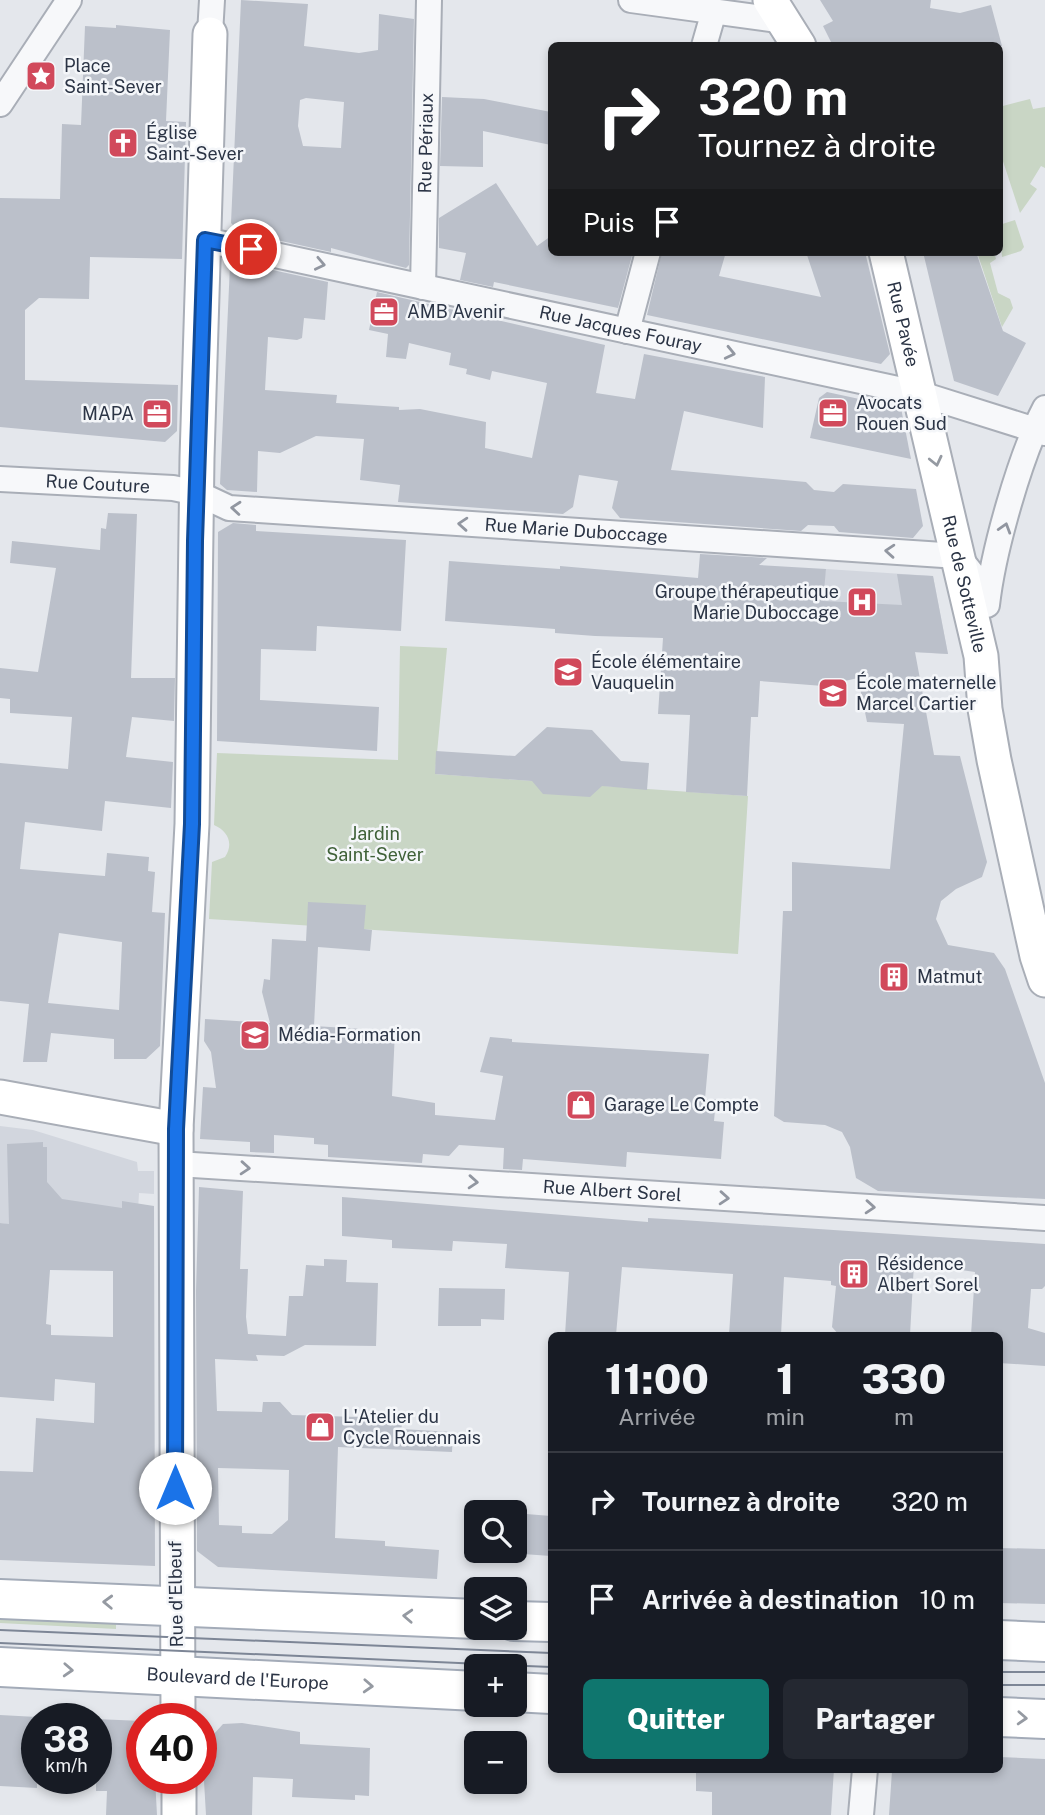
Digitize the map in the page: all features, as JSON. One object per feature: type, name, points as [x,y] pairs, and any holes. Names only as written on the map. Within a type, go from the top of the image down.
[{"type":"main road","points":[[0,1599],[464,1618]]},
{"type":"main road","points":[[527,1621],[548,1622]]},
{"type":"main road","points":[[1003,1640],[1045,1642]]},
{"type":"main road","name":"Boulevard de l'Europe","points":[[0,1667],[464,1690]]},
{"type":"main road","points":[[527,1693],[548,1694]]},
{"type":"main road","points":[[1003,1717],[1045,1719]]},
{"type":"street","name":"Rue d'Elbeuf","points":[[178,1703],[174,1377],[176,1129],[192,824],[197,493],[212,0]]},
{"type":"street","name":"Rue Périaux","points":[[424,287],[429,0]]},
{"type":"street","points":[[631,0],[785,22]]},
{"type":"street","points":[[0,104],[70,1]]},
{"type":"street","points":[[705,42],[714,11]]},
{"type":"street","name":"Rue Jacques Fouray","points":[[205,240],[921,394],[1041,424]]},
{"type":"street","points":[[627,331],[647,256]]},
{"type":"street","name":"Rue Pavée","points":[[887,256],[921,394]]},
{"type":"street","name":"Rue de Sotteville","points":[[921,394],[981,656],[985,709],[994,760],[1045,980]]},
{"type":"street","points":[[981,656],[994,564],[1041,424]]},
{"type":"street","name":"Rue Couture","points":[[0,479],[164,488],[197,493]]},
{"type":"street","name":"Rue Marie Duboccage","points":[[197,493],[229,508],[958,556]]},
{"type":"street","points":[[958,556],[988,594]]},
{"type":"street","points":[[0,1097],[176,1129]]},
{"type":"street","name":"Rue Albert Sorel","points":[[177,1164],[1045,1218]]},
{"type":"street","points":[[861,1815],[865,1773]]},
{"type":"street","points":[[178,1794],[179,1815]]},
{"type":"shaded area","name":"Groupe thérapeutique Marie Duboccage","points":[[826,569],[933,576],[948,654],[909,652],[786,590],[824,579]]},
{"type":"shaded area","points":[[0,1126],[33,1130],[137,1162],[138,1171],[154,1171],[154,1194],[139,1193],[138,1210],[120,1242],[0,1223]]},
{"type":"green space","points":[[1030,99],[1033,109],[1045,107],[1045,168],[1041,166],[1030,184],[1037,189],[1020,213],[1003,161],[1003,106]]},
{"type":"green space","points":[[1015,220],[1024,247],[1021,251],[1002,257],[1003,256],[1003,224]]},
{"type":"green space","points":[[978,256],[995,256],[996,259],[990,263],[998,293],[1010,299],[1013,308],[1002,327]]},
{"type":"green space","name":"Jardin Saint-Sever","points":[[400,646],[447,648],[435,774],[748,796],[738,954],[209,919],[212,862],[225,857],[229,847],[226,834],[214,825],[217,753],[398,760]]},
{"type":"green space","points":[[0,1615],[116,1619],[116,1629],[0,1623]]},
{"type":"building","points":[[241,0],[308,4],[304,46],[359,53],[378,50],[379,14],[414,19],[409,265],[406,268],[331,248],[331,252],[240,232],[231,223]],"holes":[[[306,98],[344,102],[341,148],[303,146],[298,126],[300,100]]]},
{"type":"building","points":[[820,0],[931,0],[930,8],[960,13],[991,5],[1001,42],[831,42],[823,26],[833,21]]},
{"type":"building","points":[[116,25],[170,30],[166,121],[186,122],[182,259],[90,257],[89,299],[39,298],[25,310],[25,380],[178,385],[177,431],[165,442],[0,427],[0,198],[60,199],[62,124],[81,125],[85,26],[116,28]]},
{"type":"building","points":[[442,97],[484,99],[548,111],[548,144],[483,131],[483,167],[440,166]]},
{"type":"building","points":[[496,183],[537,246],[548,238],[548,256],[632,256],[618,308],[494,282],[493,287],[460,280],[466,253],[439,248],[439,218]]},
{"type":"building","points":[[661,256],[725,256],[719,276],[821,297],[807,256],[866,256],[890,354],[881,364],[647,315]]},
{"type":"building","points":[[924,256],[977,256],[1003,331],[1026,343],[998,396],[954,381]]},
{"type":"building","points":[[236,262],[328,282],[325,320],[304,318],[302,338],[297,340],[268,337],[265,390],[337,395],[336,403],[399,407],[399,410],[420,409],[486,422],[485,448],[532,458],[547,383],[492,371],[490,380],[466,374],[467,369],[449,365],[451,353],[409,343],[406,359],[386,357],[388,334],[369,330],[377,292],[605,345],[596,393],[635,399],[644,354],[765,377],[763,428],[684,411],[671,470],[806,482],[814,490],[834,492],[843,484],[916,489],[923,526],[913,538],[839,532],[834,526],[808,525],[801,531],[620,518],[612,508],[618,481],[579,475],[573,507],[563,514],[398,502],[400,485],[360,480],[364,439],[316,436],[280,453],[258,451],[257,492],[227,490],[220,484],[230,265]]},
{"type":"building","points":[[827,392],[901,408],[911,459],[810,438],[819,398]]},
{"type":"building","points":[[108,513],[137,514],[131,678],[175,678],[174,721],[132,717],[126,757],[173,762],[171,808],[105,801],[102,831],[25,822],[20,869],[105,876],[107,853],[149,857],[148,871],[155,872],[152,912],[165,913],[160,1046],[146,1059],[114,1059],[114,1039],[51,1033],[47,1062],[23,1062],[29,1004],[0,1001],[0,763],[68,769],[72,717],[10,713],[10,699],[0,698],[0,668],[38,672],[56,568],[10,563],[12,541],[100,550],[101,528],[106,529]],"holes":[[[59,933],[122,942],[119,1010],[48,1003]]]},
{"type":"building","points":[[233,523],[256,525],[256,531],[406,540],[401,631],[317,626],[316,651],[261,649],[260,700],[379,707],[377,751],[217,741],[218,532]]},
{"type":"building","points":[[700,554],[767,558],[759,565],[826,569],[823,601],[902,605],[897,574],[933,576],[948,654],[915,652],[934,755],[960,756],[987,862],[982,877],[956,889],[941,901],[936,919],[948,945],[994,953],[1005,969],[1045,1083],[1045,1199],[878,1191],[856,1178],[850,1147],[842,1132],[825,1125],[784,1122],[774,1116],[783,911],[792,911],[792,862],[890,869],[904,724],[867,722],[858,678],[823,686],[760,681],[758,717],[751,717],[747,796],[686,792],[690,715],[658,714],[663,638],[555,633],[555,629],[445,621],[449,561],[560,569],[560,566],[698,578]]},
{"type":"building","points":[[547,727],[592,730],[621,761],[649,763],[647,790],[602,786],[590,797],[543,794],[532,781],[435,774],[436,751],[515,756]]},
{"type":"building","points":[[308,902],[366,905],[364,929],[372,930],[370,951],[318,947],[314,1026],[395,1031],[392,1096],[435,1103],[435,1115],[495,1120],[503,1076],[480,1072],[490,1037],[512,1039],[512,1042],[709,1054],[705,1099],[716,1099],[714,1121],[724,1122],[721,1159],[627,1152],[626,1167],[523,1159],[522,1170],[503,1169],[504,1148],[459,1145],[449,1156],[423,1154],[422,1163],[328,1157],[328,1145],[314,1144],[314,1138],[274,1135],[274,1153],[250,1152],[250,1142],[200,1139],[203,1087],[216,1088],[211,1052],[204,1041],[205,1019],[270,1023],[262,992],[264,979],[270,980],[272,939],[306,941]]},
{"type":"building","points":[[43,1142],[43,1147],[47,1147],[47,1182],[62,1199],[122,1208],[122,1201],[154,1206],[155,1566],[0,1560],[0,1471],[33,1472],[36,1418],[94,1423],[95,1383],[55,1379],[54,1401],[0,1397],[0,1223],[9,1224],[7,1144]],"holes":[[[50,1270],[113,1271],[113,1337],[51,1335],[51,1325],[46,1324]]]},
{"type":"building","points":[[199,1187],[243,1191],[240,1269],[248,1269],[248,1334],[286,1336],[289,1296],[303,1296],[306,1265],[324,1266],[324,1259],[347,1260],[346,1282],[378,1283],[376,1346],[305,1345],[284,1356],[256,1355],[258,1361],[215,1359],[217,1411],[262,1412],[263,1402],[280,1402],[292,1415],[392,1418],[392,1424],[402,1425],[401,1429],[453,1432],[452,1452],[338,1447],[335,1538],[385,1541],[385,1546],[439,1550],[437,1579],[218,1567],[197,1551],[196,1291]],"holes":[[[218,1468],[289,1470],[288,1520],[272,1534],[242,1533],[242,1526],[219,1525]]]},
{"type":"building","points":[[342,1197],[648,1222],[648,1218],[1045,1244],[1045,1286],[1042,1289],[1031,1289],[1028,1328],[1045,1333],[1045,1366],[1003,1363],[1003,1332],[971,1332],[975,1272],[914,1263],[910,1332],[836,1332],[832,1327],[836,1286],[831,1285],[831,1281],[784,1277],[781,1332],[729,1332],[733,1274],[622,1267],[616,1332],[565,1332],[569,1272],[505,1268],[507,1244],[453,1241],[452,1251],[392,1248],[392,1240],[342,1236]]},
{"type":"building","points":[[439,1288],[505,1289],[504,1320],[481,1319],[481,1326],[438,1326]]},
{"type":"building","points":[[527,1514],[548,1516],[548,1556],[527,1554]]},
{"type":"building","points":[[1003,1548],[1045,1549],[1045,1604],[1003,1603]]},
{"type":"building","points":[[0,1715],[21,1716],[21,1787],[0,1786]]},
{"type":"building","points":[[112,1720],[126,1720],[126,1794],[156,1794],[157,1815],[106,1815],[107,1794],[112,1794]]},
{"type":"building","points":[[242,1723],[300,1732],[300,1744],[370,1748],[369,1796],[355,1795],[355,1800],[292,1797],[293,1779],[253,1777],[252,1815],[206,1815],[205,1794],[217,1794],[217,1731],[223,1724]]},
{"type":"building","points":[[1003,1757],[1045,1759],[1045,1815],[889,1815],[892,1773],[1003,1773]]},
{"type":"building","points":[[696,1773],[834,1773],[831,1815],[712,1815],[712,1792],[696,1791]]},
{"type":"tram line","points":[[0,1630],[548,1653]]},
{"type":"tram line","points":[[0,1643],[548,1667]]},
{"type":"tram line","points":[[1003,1672],[1045,1672]]},
{"type":"tram line","points":[[1003,1685],[1045,1685]]},
{"type":"place","name":"Place Saint-Sever","points":[[41,76]]},
{"type":"place","name":"Église Saint-Sever","points":[[123,143]]},
{"type":"place","name":"AMB Avenir","points":[[384,312]]},
{"type":"place","name":"Avocats Rouen Sud","points":[[833,413]]},
{"type":"place","name":"MAPA","points":[[157,414]]},
{"type":"place","name":"Groupe thérapeutique Marie Duboccage","points":[[862,602]]},
{"type":"place","name":"École élémentaire Vauquelin","points":[[568,672]]},
{"type":"place","name":"École maternelle Marcel Cartier","points":[[833,693]]},
{"type":"place","name":"Matmut","points":[[894,977]]},
{"type":"place","name":"Média-Formation","points":[[255,1035]]},
{"type":"place","name":"Garage Le Compte","points":[[581,1105]]},
{"type":"place","name":"Résidence Albert Sorel","points":[[854,1274]]},
{"type":"place","name":"L'Atelier du Cycle Rouennais","points":[[320,1427]]},
{"type":"route","points":[[175,1488],[176,1129],[192,824],[195,541],[205,240],[251,249]]}]
